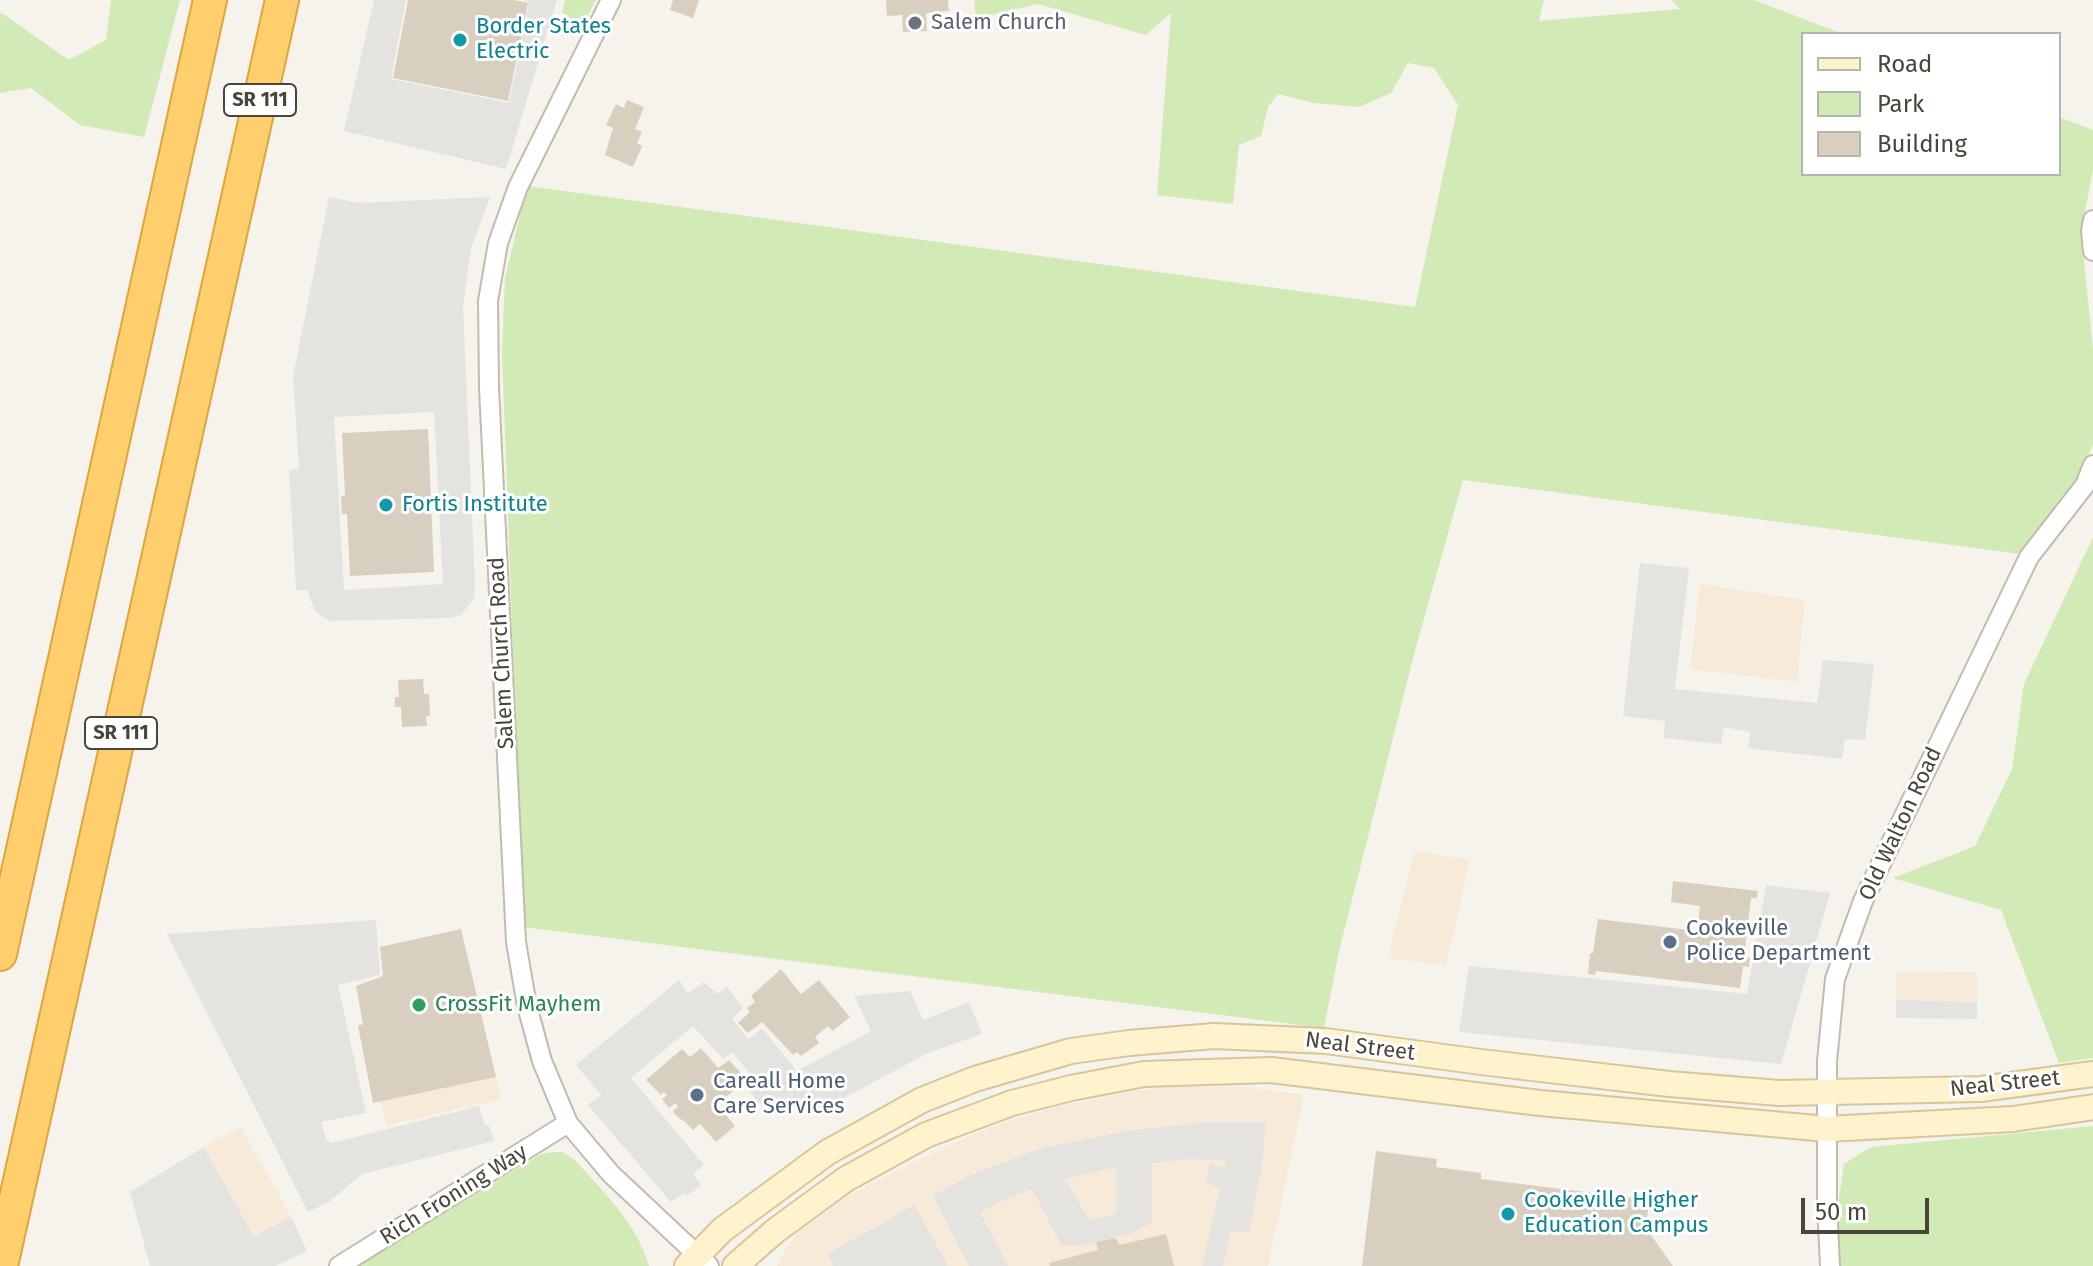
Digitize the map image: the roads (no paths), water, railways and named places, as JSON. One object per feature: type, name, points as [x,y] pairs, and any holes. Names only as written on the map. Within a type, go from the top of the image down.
[{"type":"highway","name":"SR 111","points":[[0,954],[210,0]]},
{"type":"highway","name":"SR 111","points":[[1,1266],[282,0]]},
{"type":"main road","name":"Neal Street","points":[[698,1262],[722,1230],[828,1152],[922,1100],[1004,1070],[1071,1051],[1129,1043],[1214,1036],[1326,1041],[1669,1084],[1779,1093],[1981,1089],[2093,1074]]},
{"type":"main road","points":[[1004,1070],[1012,1103]]},
{"type":"main road","name":"Neal Street","points":[[735,1266],[775,1231],[846,1179],[926,1135],[1012,1103],[1144,1074],[1271,1070],[1540,1103],[1827,1129],[2013,1119],[2093,1107]]},
{"type":"street","name":"Salem Church Road","points":[[611,0],[518,187],[498,243],[488,301],[489,388],[516,942],[527,1006],[542,1061],[568,1123],[611,1174],[698,1262]]},
{"type":"street","points":[[2093,220],[2093,251]]},
{"type":"street","name":"Old Walton Road","points":[[1830,1266],[1827,1093],[1835,979],[1863,901],[2029,557],[2085,485],[2093,465]]},
{"type":"street","name":"Rich Froning Way","points":[[339,1266],[568,1123]]},
{"type":"place","name":"Salem Church","points":[[915,23]]},
{"type":"place","name":"Border States Electric","points":[[460,40]]},
{"type":"place","name":"Fortis Institute","points":[[386,505]]},
{"type":"place","name":"Cookeville Police Department","points":[[1670,942]]},
{"type":"place","name":"CrossFit Mayhem","points":[[419,1005]]},
{"type":"place","name":"Careall Home Care Services","points":[[697,1095]]},
{"type":"place","name":"Cookeville Higher Education Campus","points":[[1508,1214]]}]
